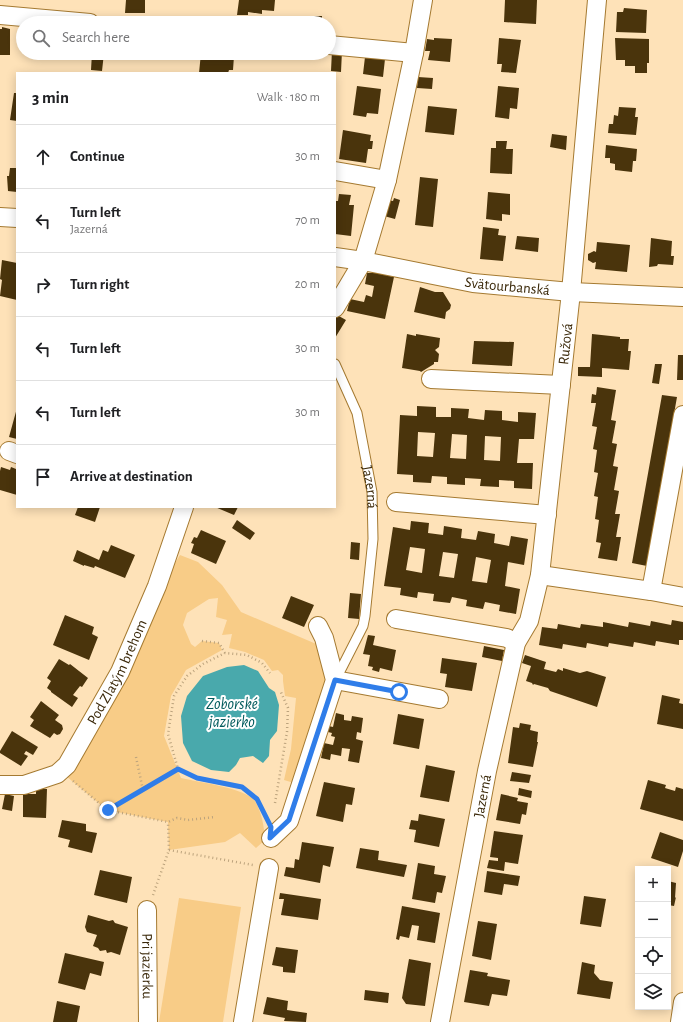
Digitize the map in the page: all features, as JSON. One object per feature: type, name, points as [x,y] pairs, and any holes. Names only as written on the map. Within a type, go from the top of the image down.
[{"type":"street","points":[[336,306],[363,261],[387,180],[414,53],[423,0]]},
{"type":"street","name":"Ružová","points":[[540,575],[571,292],[597,0]]},
{"type":"street","points":[[0,15],[16,16]]},
{"type":"street","points":[[336,46],[414,53]]},
{"type":"street","points":[[336,171],[387,180]]},
{"type":"street","points":[[0,217],[16,218]]},
{"type":"street","name":"Svätourbanská","points":[[336,257],[363,261],[473,283],[571,292],[683,296]]},
{"type":"street","points":[[430,379],[561,385]]},
{"type":"street","points":[[651,591],[683,415]]},
{"type":"street","points":[[396,502],[546,515]]},
{"type":"street","name":"Pod Zlatým brehom","points":[[0,785],[24,785],[65,778],[67,765],[120,672],[157,586],[181,508]]},
{"type":"street","points":[[540,575],[683,597]]},
{"type":"street","name":"Jazerná","points":[[440,1022],[487,771],[516,643],[530,621],[540,575]]},
{"type":"street","points":[[396,619],[507,638],[516,643]]},
{"type":"street","points":[[318,626],[324,638],[335,680],[439,699]]},
{"type":"street","name":"Jazerná","points":[[270,838],[289,820],[335,680]]},
{"type":"street","points":[[243,1022],[269,868]]},
{"type":"street","name":"Pri jazierku","points":[[147,910],[148,1022]]},
{"type":"street","points":[[680,1022],[683,1002]]},
{"type":"lane","name":"Jazerná","points":[[335,680],[363,626],[373,539],[372,492],[357,413],[336,366]]},
{"type":"path","points":[[202,641],[219,643],[225,653]]},
{"type":"path","points":[[270,673],[262,663],[247,655],[225,653],[203,664],[187,676],[174,696],[168,734],[178,769],[197,778],[242,787],[257,799],[271,827],[270,838]]},
{"type":"path","points":[[275,805],[287,732],[288,708],[280,690]]},
{"type":"path","points":[[136,757],[143,790]]},
{"type":"path","points":[[108,810],[178,769]]},
{"type":"path","points":[[65,778],[108,810],[168,822],[177,818],[188,820],[215,817]]},
{"type":"path","points":[[147,910],[169,850],[168,822]]},
{"type":"path","points":[[169,850],[269,868]]},
{"type":"shaded area","points":[[180,555],[198,562],[222,585],[241,612],[321,646],[331,679],[294,783],[284,780],[291,749],[296,698],[285,696],[283,675],[278,670],[272,671],[264,660],[245,652],[229,648],[232,634],[222,635],[227,620],[216,617],[218,598],[209,599],[187,613],[183,625],[191,644],[195,647],[202,641],[219,643],[222,650],[186,670],[171,696],[164,736],[181,778],[242,792],[250,796],[255,801],[262,820],[265,840],[256,848],[240,833],[225,842],[169,850],[168,822],[107,810],[66,776],[169,573]]},
{"type":"shaded area","points":[[179,898],[241,907],[223,1022],[159,1022]]},
{"type":"water","name":"Zoborské jazierko","points":[[244,665],[258,671],[269,688],[275,692],[279,705],[277,731],[270,740],[269,756],[263,763],[253,756],[240,758],[229,772],[211,770],[192,761],[183,743],[181,716],[187,696],[203,676],[227,667]]},
{"type":"building","points":[[126,0],[145,0],[145,13],[125,13]]},
{"type":"building","points":[[239,0],[275,0],[274,11],[262,10],[262,14],[248,12],[248,15],[237,15]]},
{"type":"building","points":[[505,0],[537,0],[536,24],[504,22]]},
{"type":"building","points":[[624,8],[647,10],[646,33],[616,32],[617,12],[623,12]]},
{"type":"building","points":[[2,27],[10,29],[10,55],[0,55],[0,29],[2,29]]},
{"type":"building","points":[[434,38],[452,39],[450,62],[428,60],[430,51],[425,51],[427,39],[434,40]]},
{"type":"building","points":[[499,38],[521,40],[516,73],[501,72],[502,64],[497,64]]},
{"type":"building","points":[[615,38],[649,39],[649,63],[647,63],[647,73],[635,73],[635,66],[625,66],[625,60],[616,60]]},
{"type":"building","points":[[336,50],[342,51],[341,72],[331,71],[332,60],[336,60]]},
{"type":"building","points":[[365,57],[385,59],[383,77],[363,74]]},
{"type":"building","points":[[92,60],[103,60],[102,71],[91,70]]},
{"type":"building","points":[[200,60],[234,60],[233,70],[229,70],[228,72],[199,72]]},
{"type":"building","points":[[418,77],[433,78],[432,89],[417,88]]},
{"type":"building","points":[[357,86],[381,89],[378,114],[367,113],[366,117],[353,115]]},
{"type":"building","points":[[498,86],[519,88],[517,109],[510,108],[509,119],[495,117]]},
{"type":"building","points":[[14,93],[16,93],[16,121],[10,120]]},
{"type":"building","points":[[428,106],[457,109],[454,135],[425,132]]},
{"type":"building","points":[[619,107],[636,108],[635,117],[638,117],[636,135],[608,133],[609,124],[613,124],[614,115],[618,116]]},
{"type":"building","points":[[343,130],[371,135],[370,141],[373,141],[372,149],[368,149],[366,163],[339,159]]},
{"type":"building","points":[[552,134],[567,136],[566,150],[550,147]]},
{"type":"building","points":[[496,141],[507,141],[506,149],[513,149],[512,174],[490,173],[491,148],[496,148]]},
{"type":"building","points":[[606,145],[637,149],[636,161],[633,161],[632,172],[615,170],[615,164],[610,163],[610,158],[605,158]]},
{"type":"building","points":[[10,168],[16,168],[16,192],[8,191],[7,176],[9,176]]},
{"type":"building","points":[[420,177],[438,179],[433,227],[415,225]]},
{"type":"building","points":[[488,192],[510,194],[510,215],[502,214],[502,221],[486,219]]},
{"type":"building","points":[[339,194],[351,195],[349,205],[354,205],[351,236],[336,234],[336,201],[338,201]]},
{"type":"building","points":[[394,198],[400,200],[395,219],[384,216],[388,200],[393,201]]},
{"type":"building","points":[[483,227],[499,229],[498,235],[506,236],[503,261],[480,259]]},
{"type":"building","points":[[517,236],[539,238],[538,252],[515,249]]},
{"type":"building","points":[[651,238],[672,241],[671,256],[674,256],[673,265],[658,264],[657,266],[649,267]]},
{"type":"building","points":[[597,242],[630,245],[627,272],[595,269],[596,262],[593,263],[588,260],[588,254],[594,251],[596,252]]},
{"type":"building","points":[[2,260],[16,263],[16,300],[0,296],[2,280],[0,279]]},
{"type":"building","points":[[367,273],[377,273],[394,277],[385,319],[347,311],[350,299],[364,302],[366,295],[372,297],[374,286],[365,284]]},
{"type":"building","points":[[420,287],[435,292],[443,292],[451,305],[450,309],[446,312],[445,319],[414,312]]},
{"type":"building","points":[[337,315],[346,320],[336,336]]},
{"type":"building","points":[[407,334],[440,338],[439,347],[435,350],[439,354],[438,362],[434,362],[434,364],[421,372],[402,368]]},
{"type":"building","points":[[592,334],[620,337],[620,339],[629,339],[628,351],[631,351],[629,370],[602,368],[602,377],[578,376],[578,367],[590,367]]},
{"type":"building","points":[[474,341],[514,342],[512,366],[472,364]]},
{"type":"building","points":[[678,355],[683,355],[683,380],[677,380]]},
{"type":"building","points":[[655,364],[662,364],[659,384],[652,383]]},
{"type":"building","points":[[597,387],[616,390],[611,420],[616,421],[612,443],[617,444],[613,466],[618,467],[614,490],[619,491],[615,514],[620,514],[616,537],[621,537],[617,561],[598,558],[601,543],[596,542],[599,520],[595,519],[598,497],[594,496],[598,473],[594,472],[597,450],[593,449],[597,427],[592,426],[596,403],[591,403],[592,394],[596,395]]},
{"type":"building","points":[[662,395],[677,397],[647,566],[632,563]]},
{"type":"building","points":[[417,406],[436,407],[436,417],[451,417],[451,408],[469,409],[468,418],[484,420],[485,410],[502,411],[502,420],[518,422],[518,412],[536,413],[534,439],[519,439],[517,463],[533,463],[532,489],[514,488],[514,481],[499,480],[499,487],[480,486],[481,479],[465,478],[465,485],[447,484],[447,477],[432,476],[431,483],[413,482],[413,475],[397,474],[400,415],[417,416]],"holes":[[[418,432],[435,433],[433,457],[417,456]],[[452,434],[467,435],[466,459],[450,458]],[[485,436],[501,437],[500,461],[484,460]]]},
{"type":"building","points":[[16,412],[16,439],[9,437]]},
{"type":"building","points":[[1,467],[10,470],[11,467],[16,469],[16,495],[0,490]]},
{"type":"building","points":[[78,508],[100,508],[95,522],[75,515]]},
{"type":"building","points":[[217,508],[238,508],[234,515]]},
{"type":"building","points":[[237,520],[255,533],[250,540],[232,528]]},
{"type":"building","points":[[411,521],[429,523],[428,533],[443,535],[444,526],[462,529],[461,538],[476,540],[478,531],[495,534],[494,543],[509,546],[511,536],[528,539],[524,565],[508,562],[505,586],[520,589],[516,614],[499,611],[500,605],[485,602],[483,609],[466,606],[467,600],[452,597],[450,603],[433,601],[434,594],[418,592],[417,598],[400,595],[401,588],[384,586],[393,527],[410,530]],"holes":[[[410,547],[425,549],[422,573],[406,570]],[[443,552],[458,554],[454,578],[439,576]],[[476,557],[491,560],[487,583],[472,581]]]},
{"type":"building","points":[[201,530],[226,541],[216,564],[191,553],[194,544],[191,543],[194,537],[197,538]]},
{"type":"building","points":[[351,542],[360,543],[359,560],[350,559]]},
{"type":"building","points":[[111,545],[135,555],[125,578],[95,566],[94,568],[84,566],[73,561],[77,550],[99,560],[103,550],[108,552]]},
{"type":"building","points":[[350,593],[361,594],[359,619],[348,618]]},
{"type":"building","points":[[291,596],[314,605],[304,627],[282,618]]},
{"type":"building","points":[[65,615],[94,627],[92,634],[98,637],[89,660],[53,645]]},
{"type":"building","points":[[672,620],[683,622],[683,640],[679,640],[679,645],[656,641],[655,646],[634,642],[633,647],[609,643],[608,647],[587,643],[586,648],[563,644],[562,649],[539,645],[542,627],[557,629],[558,624],[580,628],[581,624],[603,627],[603,622],[628,627],[629,622],[650,626],[651,621],[671,625]]},
{"type":"building","points":[[368,635],[375,636],[373,645],[396,650],[392,671],[380,668],[379,672],[372,670],[373,667],[368,666],[370,655],[363,654]]},
{"type":"building","points":[[484,646],[504,650],[502,661],[482,657]]},
{"type":"building","points":[[525,655],[546,662],[544,669],[556,672],[558,669],[563,671],[563,668],[580,673],[587,671],[606,677],[597,707],[550,691],[548,688],[533,685],[532,683],[526,681],[531,666],[522,663]]},
{"type":"building","points":[[442,658],[477,663],[472,691],[445,687],[447,674],[440,673]]},
{"type":"building","points":[[59,659],[69,665],[70,664],[88,678],[82,687],[80,686],[73,695],[78,698],[72,707],[47,688],[51,681],[47,678]]},
{"type":"building","points":[[662,695],[680,699],[679,703],[683,704],[683,729],[657,724]]},
{"type":"building","points":[[41,701],[59,715],[55,720],[62,725],[63,729],[60,734],[57,735],[54,733],[50,738],[30,726],[34,720],[30,717]]},
{"type":"building","points":[[336,713],[344,715],[344,720],[351,721],[352,716],[363,718],[361,733],[357,732],[356,739],[363,741],[359,763],[348,761],[350,749],[342,748],[341,756],[331,754],[330,760],[321,758],[324,743],[333,745],[335,737],[331,736],[332,733],[328,732],[329,726],[333,727]]},
{"type":"building","points":[[398,714],[424,719],[419,749],[393,744]]},
{"type":"building","points":[[520,723],[531,725],[530,730],[538,732],[538,742],[533,767],[508,763],[513,727],[519,728]]},
{"type":"building","points":[[12,731],[38,747],[33,755],[26,751],[24,754],[28,756],[21,766],[0,753]]},
{"type":"building","points":[[426,765],[455,771],[449,802],[420,797]]},
{"type":"building","points":[[512,772],[531,775],[529,783],[510,781]]},
{"type":"building","points":[[648,780],[666,785],[665,788],[675,791],[676,787],[683,789],[683,821],[640,809]]},
{"type":"building","points":[[324,782],[355,788],[352,805],[346,804],[343,822],[316,816]]},
{"type":"building","points":[[36,788],[47,789],[46,818],[23,817],[23,794],[36,794]]},
{"type":"building","points":[[519,788],[532,791],[531,798],[518,795]]},
{"type":"building","points":[[5,794],[14,796],[12,811],[2,809]]},
{"type":"building","points":[[501,794],[518,798],[517,801],[528,803],[526,815],[522,814],[520,824],[496,820]]},
{"type":"building","points":[[419,814],[445,819],[439,847],[414,842],[416,830],[409,829],[411,820],[418,821]]},
{"type":"building","points":[[62,820],[86,824],[86,831],[97,833],[92,853],[68,847],[70,840],[58,837]]},
{"type":"building","points":[[494,831],[523,835],[518,864],[505,862],[504,871],[487,868],[489,860],[498,861],[498,858],[490,857]]},
{"type":"building","points":[[660,832],[683,840],[683,851],[678,867],[651,858]]},
{"type":"building","points":[[302,842],[334,847],[330,867],[323,865],[320,883],[284,876],[286,867],[294,868],[295,859],[299,860]]},
{"type":"building","points":[[360,848],[379,851],[378,860],[407,865],[404,877],[356,868]]},
{"type":"building","points":[[418,863],[435,866],[434,874],[446,876],[442,893],[437,892],[435,903],[412,899]]},
{"type":"building","points":[[100,870],[132,877],[127,903],[94,895]]},
{"type":"building","points":[[487,871],[520,876],[518,886],[504,884],[502,895],[484,892]]},
{"type":"building","points":[[671,882],[676,883],[675,898],[676,897],[674,906],[671,906]]},
{"type":"building","points":[[280,893],[321,899],[318,920],[281,915],[284,899],[279,899]]},
{"type":"building","points":[[584,896],[606,899],[601,927],[580,924]]},
{"type":"building","points":[[402,906],[440,913],[435,943],[417,940],[419,926],[412,925],[409,938],[400,936],[399,940],[396,939]]},
{"type":"building","points":[[88,915],[109,921],[113,920],[115,923],[128,927],[120,955],[111,952],[107,953],[106,950],[100,951],[98,948],[93,946],[97,935],[87,932],[85,927]]},
{"type":"building","points":[[478,921],[497,924],[491,960],[472,956]]},
{"type":"building","points":[[276,947],[298,950],[295,973],[283,972],[283,967],[272,965]]},
{"type":"building","points":[[65,953],[104,962],[101,976],[90,973],[85,990],[58,983]]},
{"type":"building","points":[[409,959],[431,963],[425,1006],[406,1004],[402,998]]},
{"type":"building","points":[[582,962],[595,965],[594,973],[600,980],[613,982],[610,999],[577,994]]},
{"type":"building","points":[[470,970],[488,973],[487,976],[510,980],[507,996],[492,994],[489,1006],[464,1002]]},
{"type":"building","points":[[365,990],[389,993],[388,1003],[364,1000]]},
{"type":"building","points":[[267,997],[288,1001],[287,1010],[307,1013],[306,1022],[284,1021],[285,1018],[263,1014]]},
{"type":"building","points":[[57,1001],[80,1006],[77,1022],[53,1022]]},
{"type":"route","points":[[108,810],[178,769],[197,778],[242,787],[257,799],[271,827],[270,838],[289,820],[335,680],[399,692]]}]
